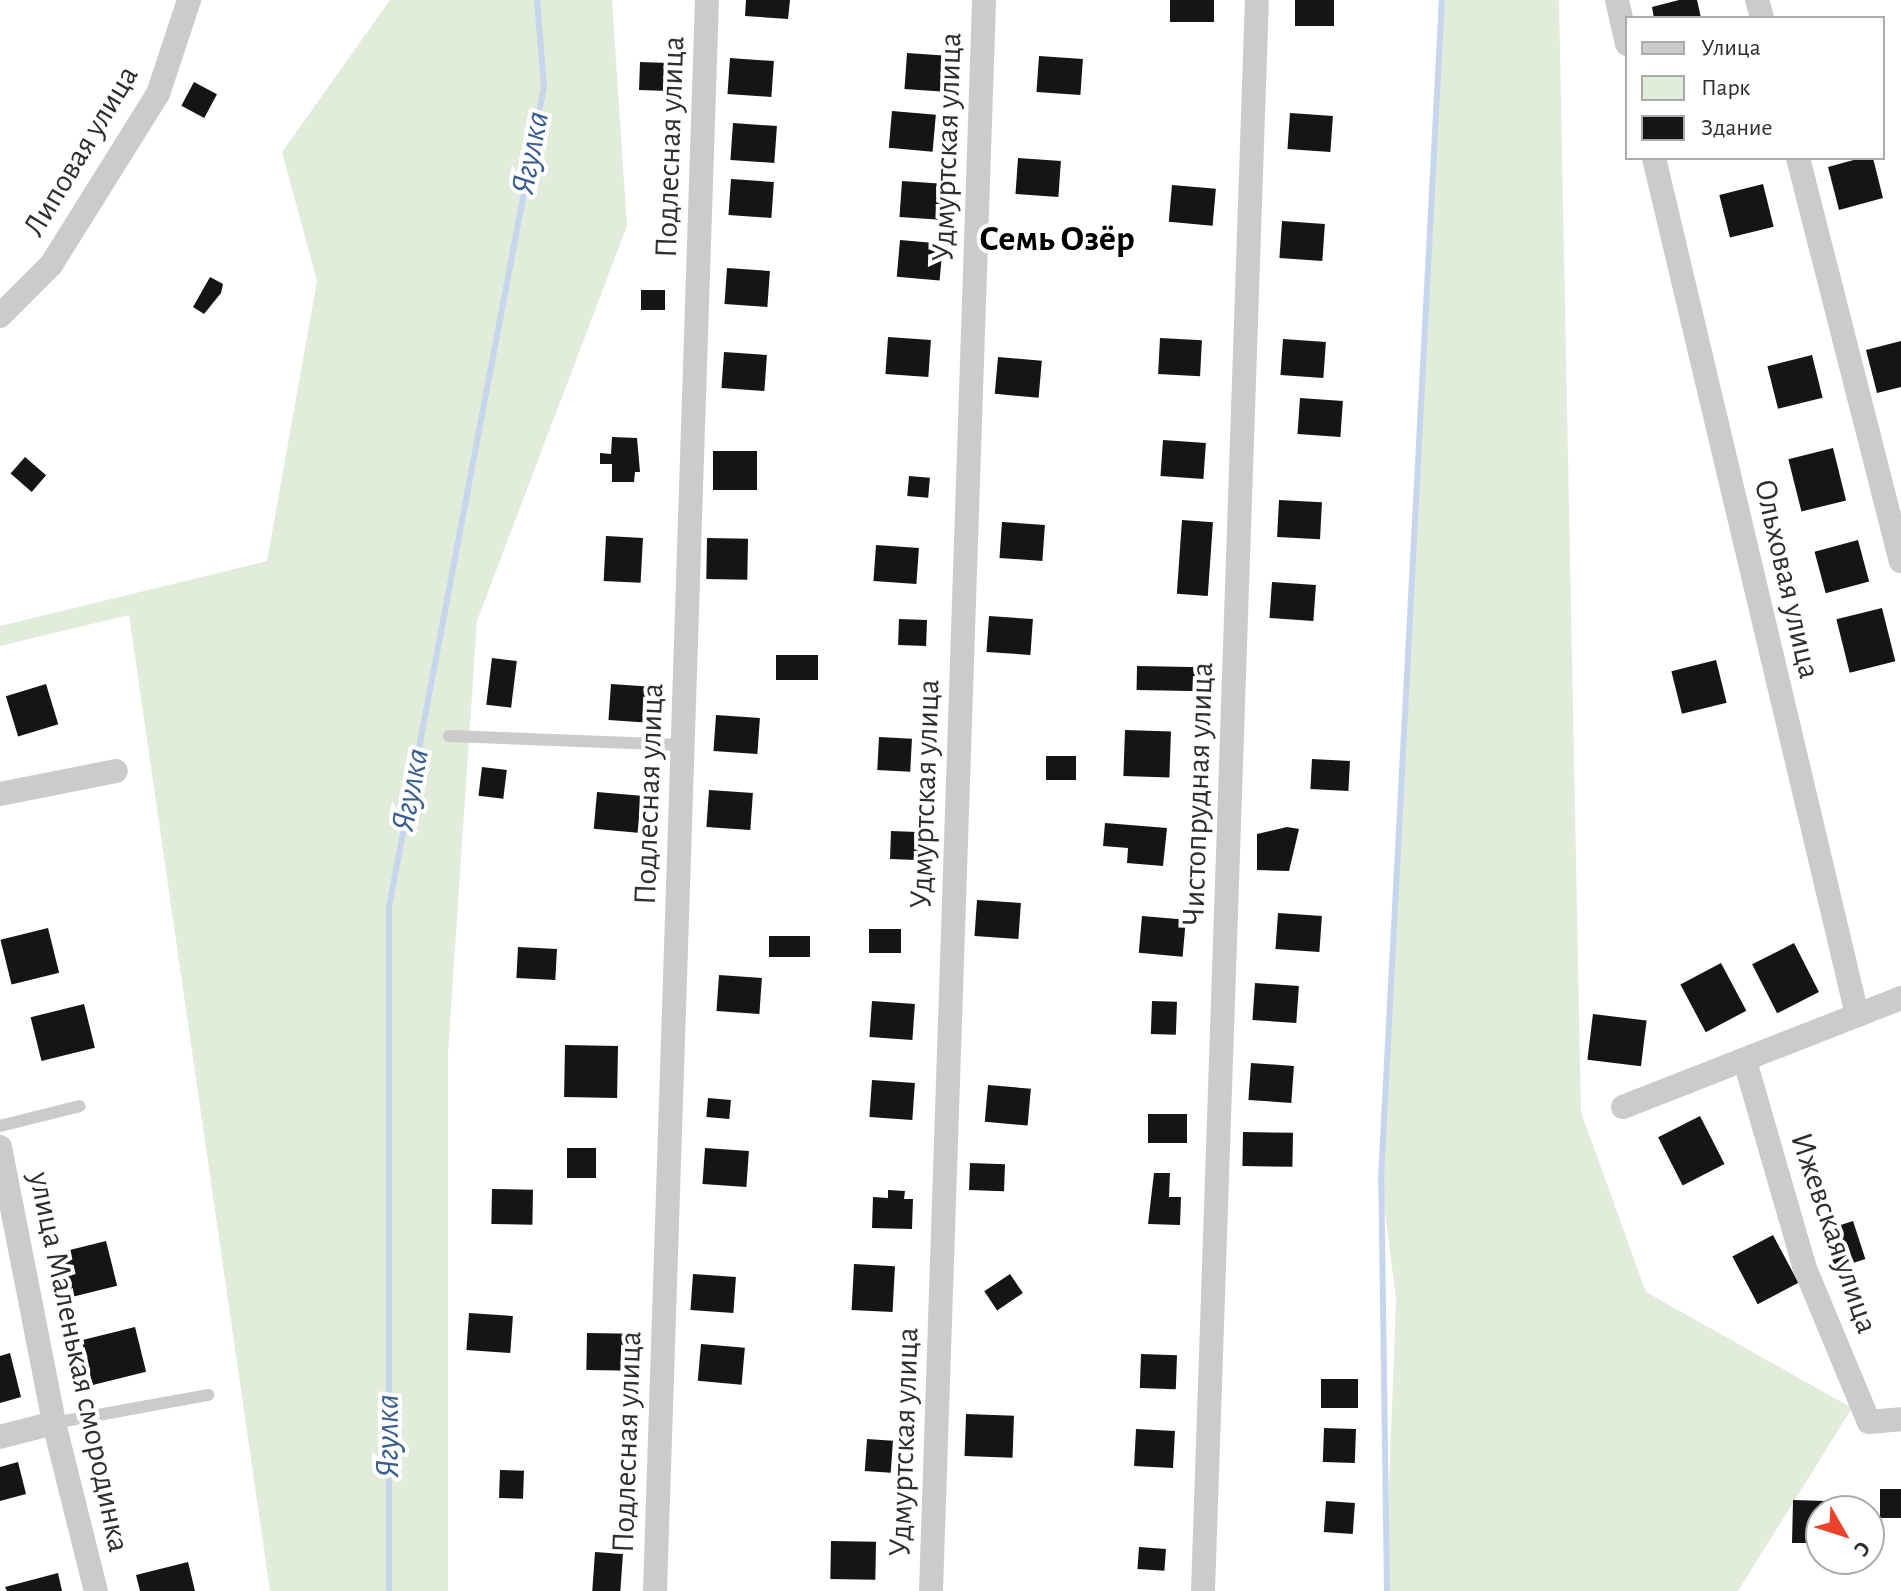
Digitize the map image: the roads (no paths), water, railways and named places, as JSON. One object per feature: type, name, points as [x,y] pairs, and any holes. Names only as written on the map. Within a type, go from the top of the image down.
[{"type":"street","name":"Липовая улица","points":[[0,316],[51,265],[158,94],[189,0]]},
{"type":"street","name":"Подлесная улица","points":[[655,1591],[707,0]]},
{"type":"street","name":"Удмуртская улица","points":[[931,1591],[984,0]]},
{"type":"street","name":"Чистопрудная улица","points":[[1203,1591],[1257,0]]},
{"type":"street","points":[[1617,0],[1625,35]]},
{"type":"street","name":"Ольховая улица","points":[[1654,160],[1857,1015]]},
{"type":"street","points":[[1799,160],[1901,561]]},
{"type":"street","points":[[0,794],[116,771]]},
{"type":"street","points":[[1623,1107],[1901,998]]},
{"type":"street","name":"Ижевская улица","points":[[1745,1061],[1804,1266],[1869,1422],[1901,1419]]},
{"type":"street","name":"улица Маленькая смородинка","points":[[0,1147],[54,1423],[96,1591]]},
{"type":"street","points":[[0,1437],[54,1423]]},
{"type":"lane","points":[[449,736],[682,745]]},
{"type":"lane","points":[[0,1126],[80,1106]]},
{"type":"lane","points":[[54,1423],[208,1395]]},
{"type":"waterway","name":"Ягулка","points":[[389,1591],[389,907],[544,87],[537,0]]},
{"type":"waterway","points":[[1387,1591],[1381,1178],[1442,0]]},
{"type":"district","name":"Семь Озёр","points":[[1057,240]]}]
